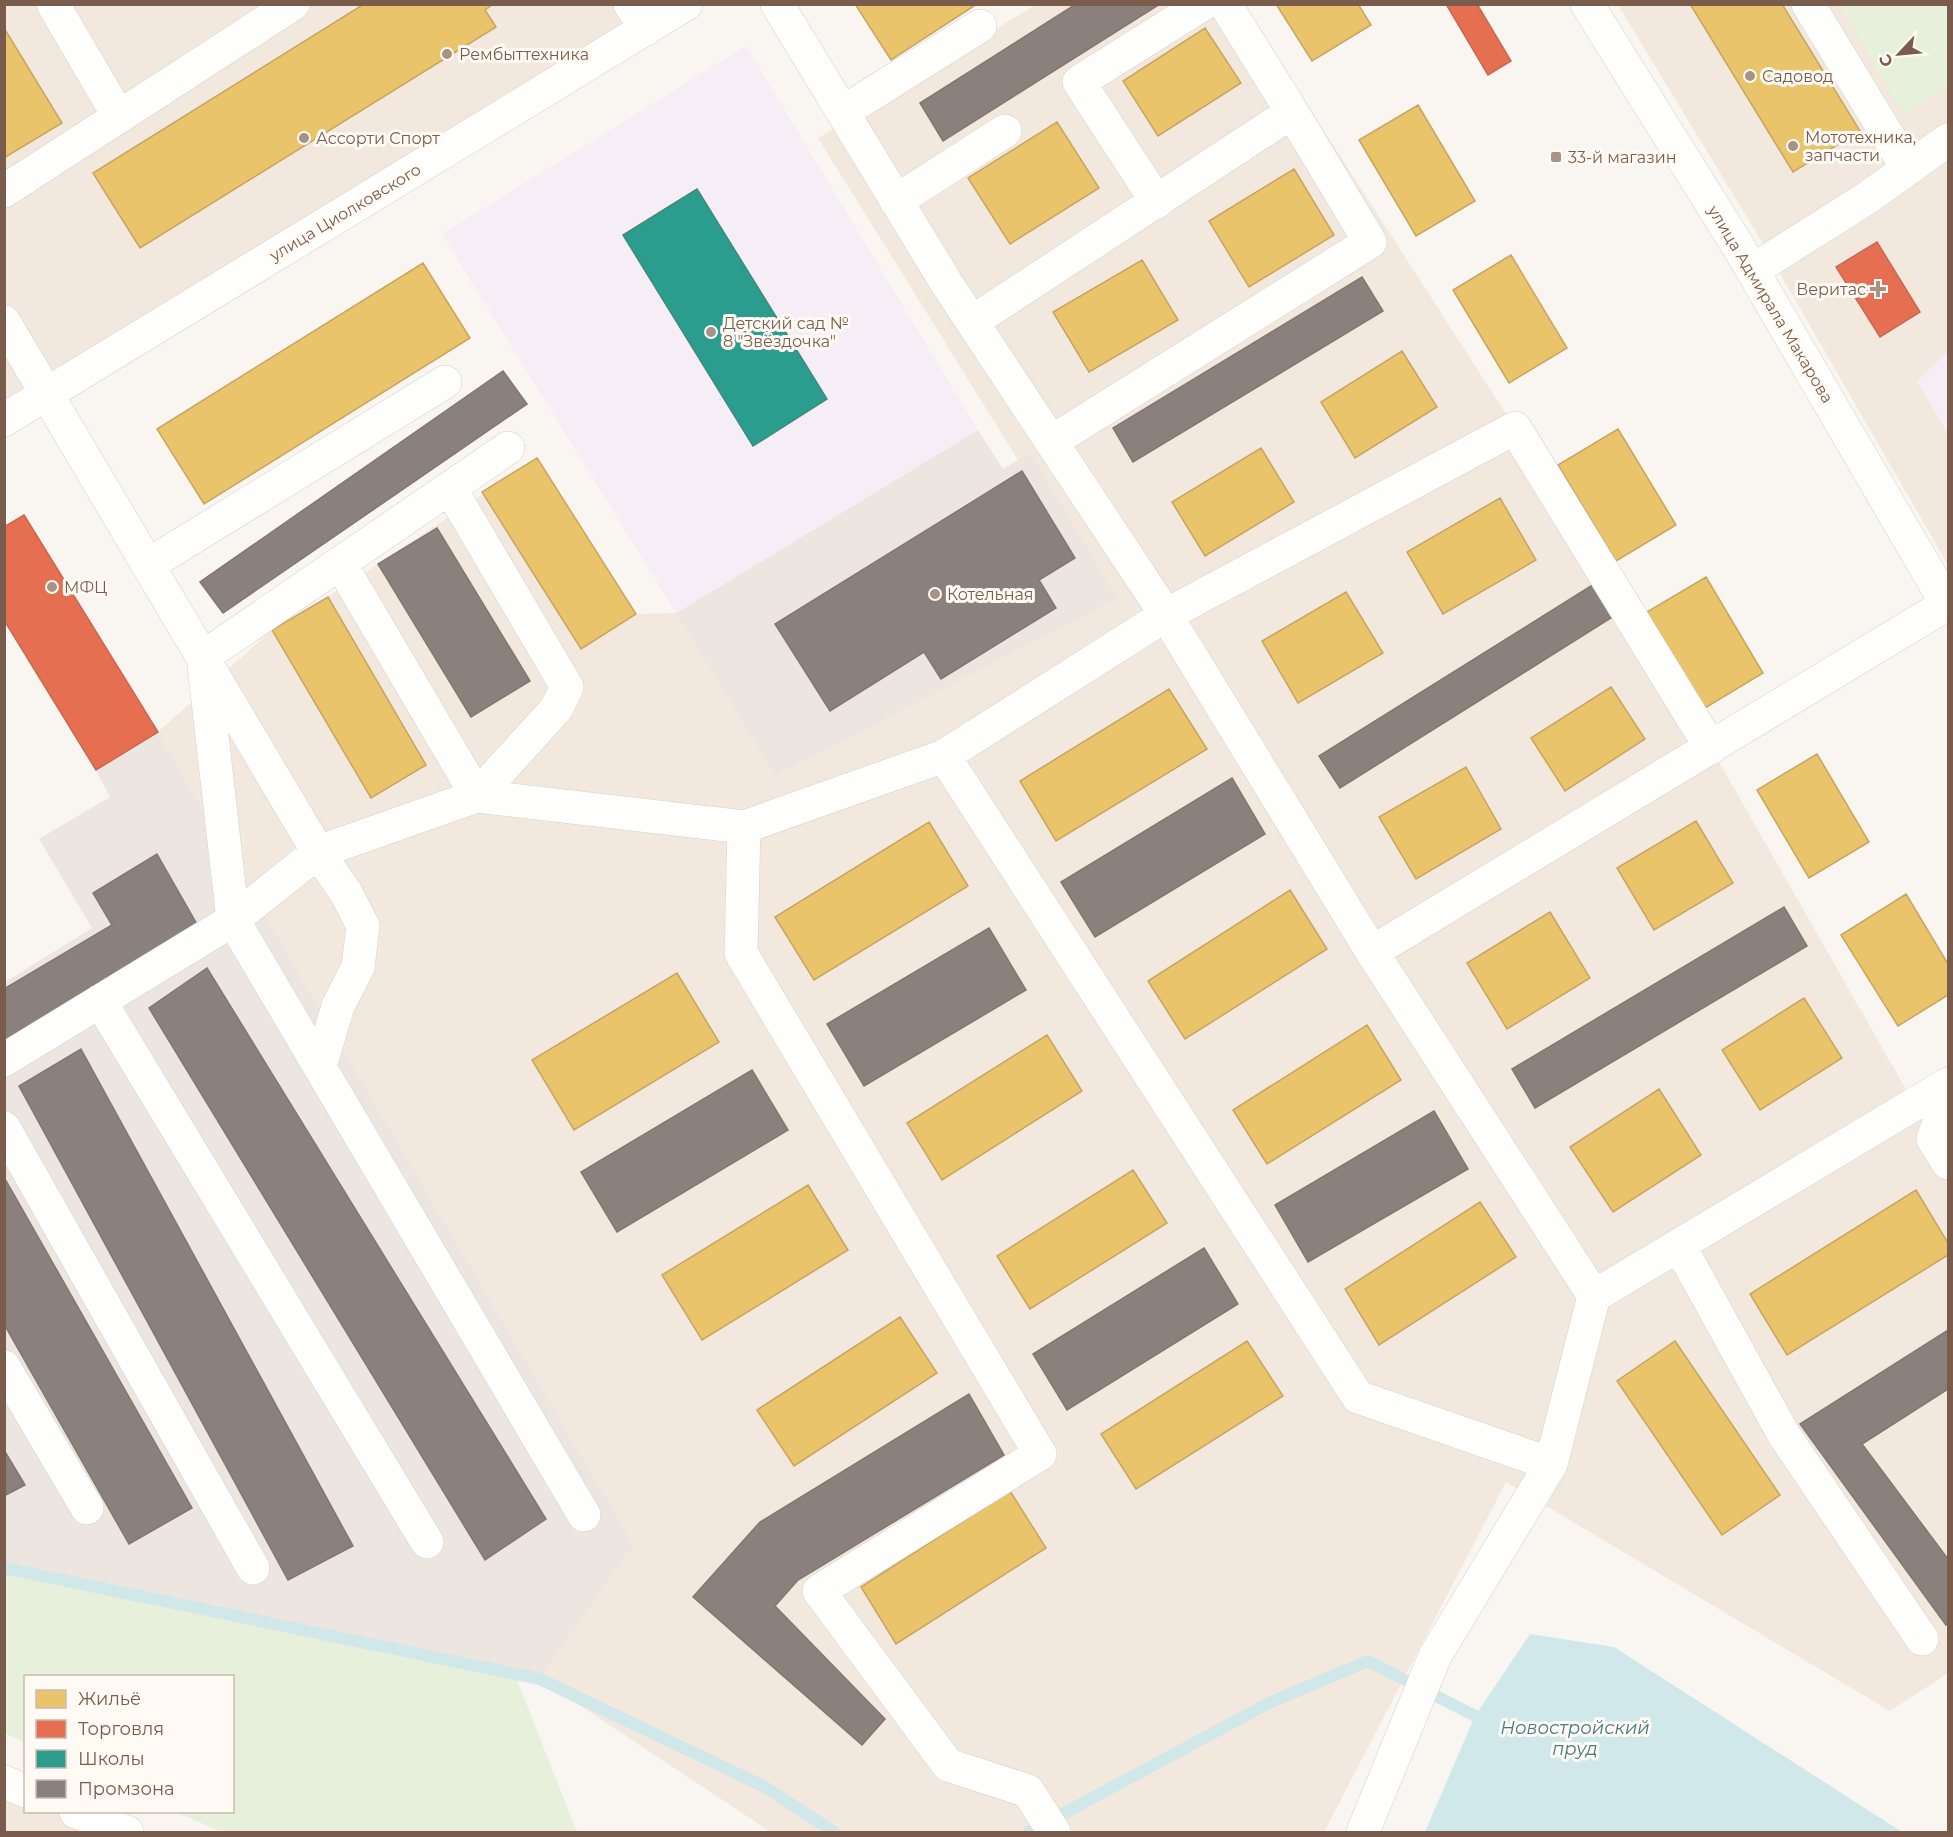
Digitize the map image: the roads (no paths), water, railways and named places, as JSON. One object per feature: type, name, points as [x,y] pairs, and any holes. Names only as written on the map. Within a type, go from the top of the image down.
[{"type":"street","points":[[53,4],[119,117]]},
{"type":"street","points":[[4,192],[293,4]]},
{"type":"street","name":"улица Циолковского","points":[[4,420],[638,17],[686,4]]},
{"type":"street","points":[[777,4],[972,322],[1166,615],[1372,952],[1594,1296]]},
{"type":"street","points":[[1157,202],[1079,82],[1203,4]]},
{"type":"street","points":[[1051,442],[1370,242],[1226,4]]},
{"type":"street","name":"улица Адмирала Макарова","points":[[1587,4],[1753,270],[1948,605]]},
{"type":"street","points":[[1808,4],[1908,169]]},
{"type":"street","points":[[843,112],[980,26]]},
{"type":"street","points":[[972,322],[1292,112]]},
{"type":"street","points":[[896,201],[1005,131]]},
{"type":"street","points":[[1753,270],[1867,198],[1948,140]]},
{"type":"street","points":[[4,322],[318,852],[346,893],[363,926],[358,967],[338,1006],[320,1067]]},
{"type":"street","points":[[148,565],[446,382]]},
{"type":"street","points":[[4,1060],[233,920],[318,852],[477,796],[744,827],[944,756],[1166,615],[1515,428],[1711,748]]},
{"type":"street","points":[[203,657],[508,448]]},
{"type":"street","points":[[450,488],[567,687],[556,709],[477,796]]},
{"type":"street","points":[[340,563],[477,796]]},
{"type":"street","points":[[1372,952],[1948,605]]},
{"type":"street","points":[[203,657],[233,920],[584,1515]]},
{"type":"street","points":[[944,756],[1358,1397],[1551,1464]]},
{"type":"street","points":[[744,827],[741,952],[1040,1454],[819,1591],[948,1765],[1028,1791],[1054,1833]]},
{"type":"street","points":[[100,1001],[428,1542]]},
{"type":"street","points":[[1363,1833],[1435,1656],[1551,1464],[1594,1296],[1948,1084]]},
{"type":"street","points":[[1948,1097],[1933,1139],[1948,1163]]},
{"type":"street","points":[[4,1128],[253,1568]]},
{"type":"street","points":[[1679,1245],[1784,1435],[1922,1639]]},
{"type":"street","points":[[4,1367],[87,1508]]},
{"type":"street","points":[[4,1782],[24,1790]]},
{"type":"street","points":[[78,1813],[127,1833]]},
{"type":"water","name":"Новостройский пруд","points":[[1530,1634],[1614,1647],[1902,1832],[1425,1832],[1475,1716]]},
{"type":"waterway","points":[[4,1568],[540,1679],[765,1787],[834,1832]]},
{"type":"waterway","points":[[1029,1832],[1269,1703],[1368,1661],[1475,1716],[1488,1726]]},
{"type":"place","name":"Рембыттехника","points":[[447,54]]},
{"type":"place","name":"Садовод","points":[[1750,76]]},
{"type":"place","name":"Ассорти Спорт","points":[[304,138]]},
{"type":"place","name":"Мототехника, запчасти","points":[[1793,146]]},
{"type":"place","name":"33-й магазин","points":[[1556,157]]},
{"type":"place","name":"Веритас","points":[[1878,289]]},
{"type":"place","name":"Детский сад № 8 \"Звёздочка\"","points":[[711,332]]},
{"type":"place","name":"МФЦ","points":[[52,587]]},
{"type":"place","name":"Котельная","points":[[935,594]]}]
